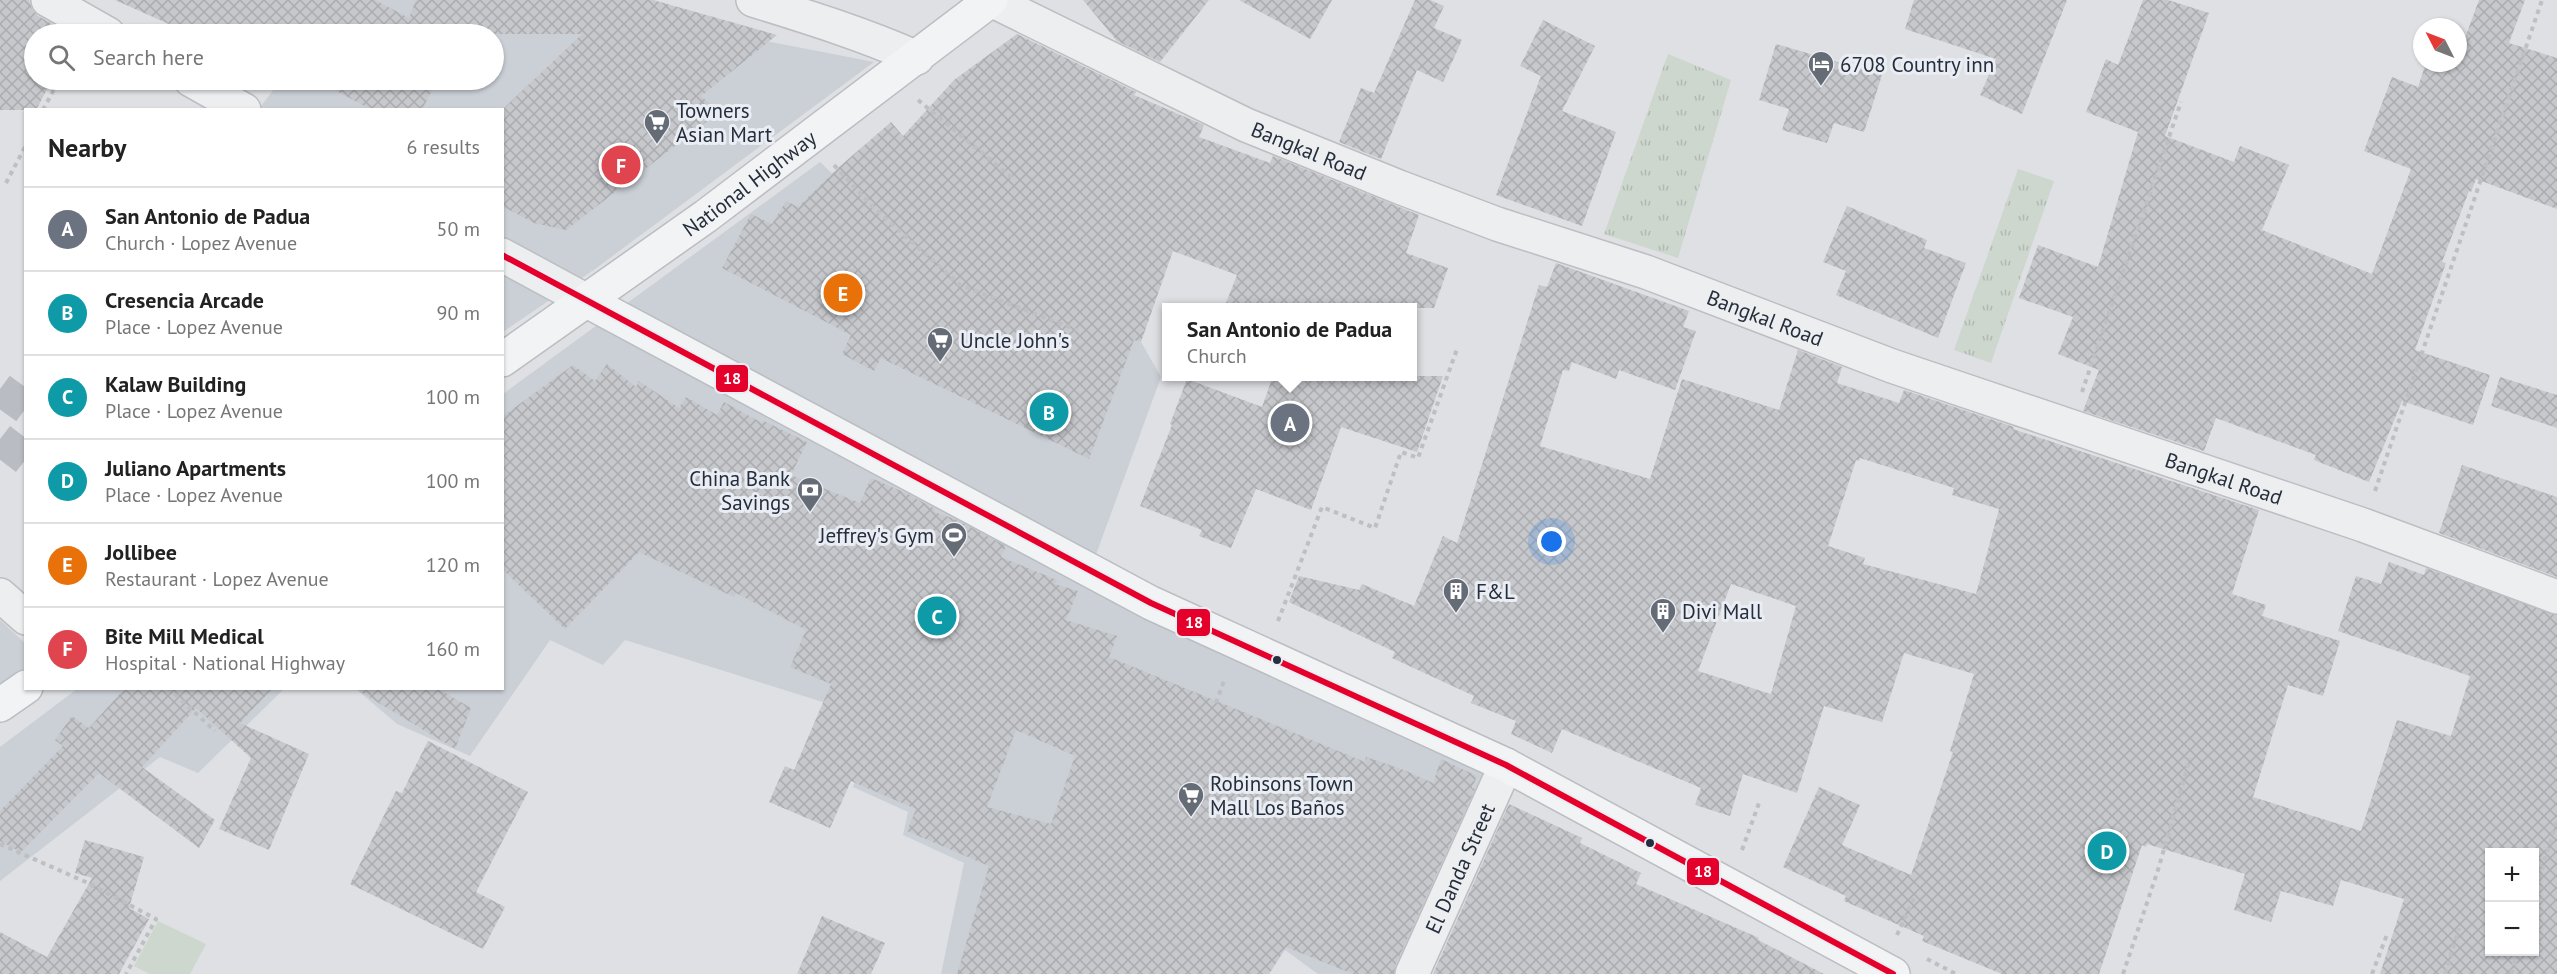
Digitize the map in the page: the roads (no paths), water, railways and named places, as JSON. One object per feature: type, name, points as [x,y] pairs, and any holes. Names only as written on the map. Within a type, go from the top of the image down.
[{"type":"main road","name":"National Highway","points":[[504,359],[587,302],[810,138],[991,0]]},
{"type":"main road","points":[[587,302],[1151,603],[1506,765],[1893,974]]},
{"type":"main road","points":[[0,705],[24,688]]},
{"type":"street","points":[[48,0],[90,24]]},
{"type":"street","points":[[753,0],[880,42],[905,67]]},
{"type":"street","name":"Bangkal Road","points":[[991,0],[1246,125],[1399,187],[1497,224],[1646,272],[1892,366],[2363,525],[2557,597]]},
{"type":"street","points":[[209,90],[240,108]]},
{"type":"street","points":[[504,256],[587,302]]},
{"type":"street","points":[[0,595],[24,616]]},
{"type":"street","name":"El Danda Street","points":[[1412,974],[1506,765]]},
{"type":"tunnel","points":[[0,389],[24,407]]},
{"type":"tunnel","points":[[0,439],[24,457]]},
{"type":"place","name":"6708 Country inn","points":[[1821,87]]},
{"type":"place","name":"Towners Asian Mart","points":[[657,145]]},
{"type":"place","name":"Bite Mill Medical","points":[[621,165]]},
{"type":"place","name":"Jollibee","points":[[843,293]]},
{"type":"place","name":"Uncle John's","points":[[940,363]]},
{"type":"place","name":"Cresencia Arcade","points":[[1049,412]]},
{"type":"place","name":"San Antonio de Padua","points":[[1290,423]]},
{"type":"place","name":"China Bank Savings","points":[[810,513]]},
{"type":"place","name":"Jeffrey's Gym","points":[[954,558]]},
{"type":"place","name":"F&L","points":[[1456,614]]},
{"type":"place","name":"Kalaw Building","points":[[937,616]]},
{"type":"place","name":"Divi Mall","points":[[1663,634]]},
{"type":"place","name":"Robinsons Town Mall Los Baños","points":[[1191,818]]},
{"type":"place","name":"Juliano Apartments","points":[[2107,851]]}]
